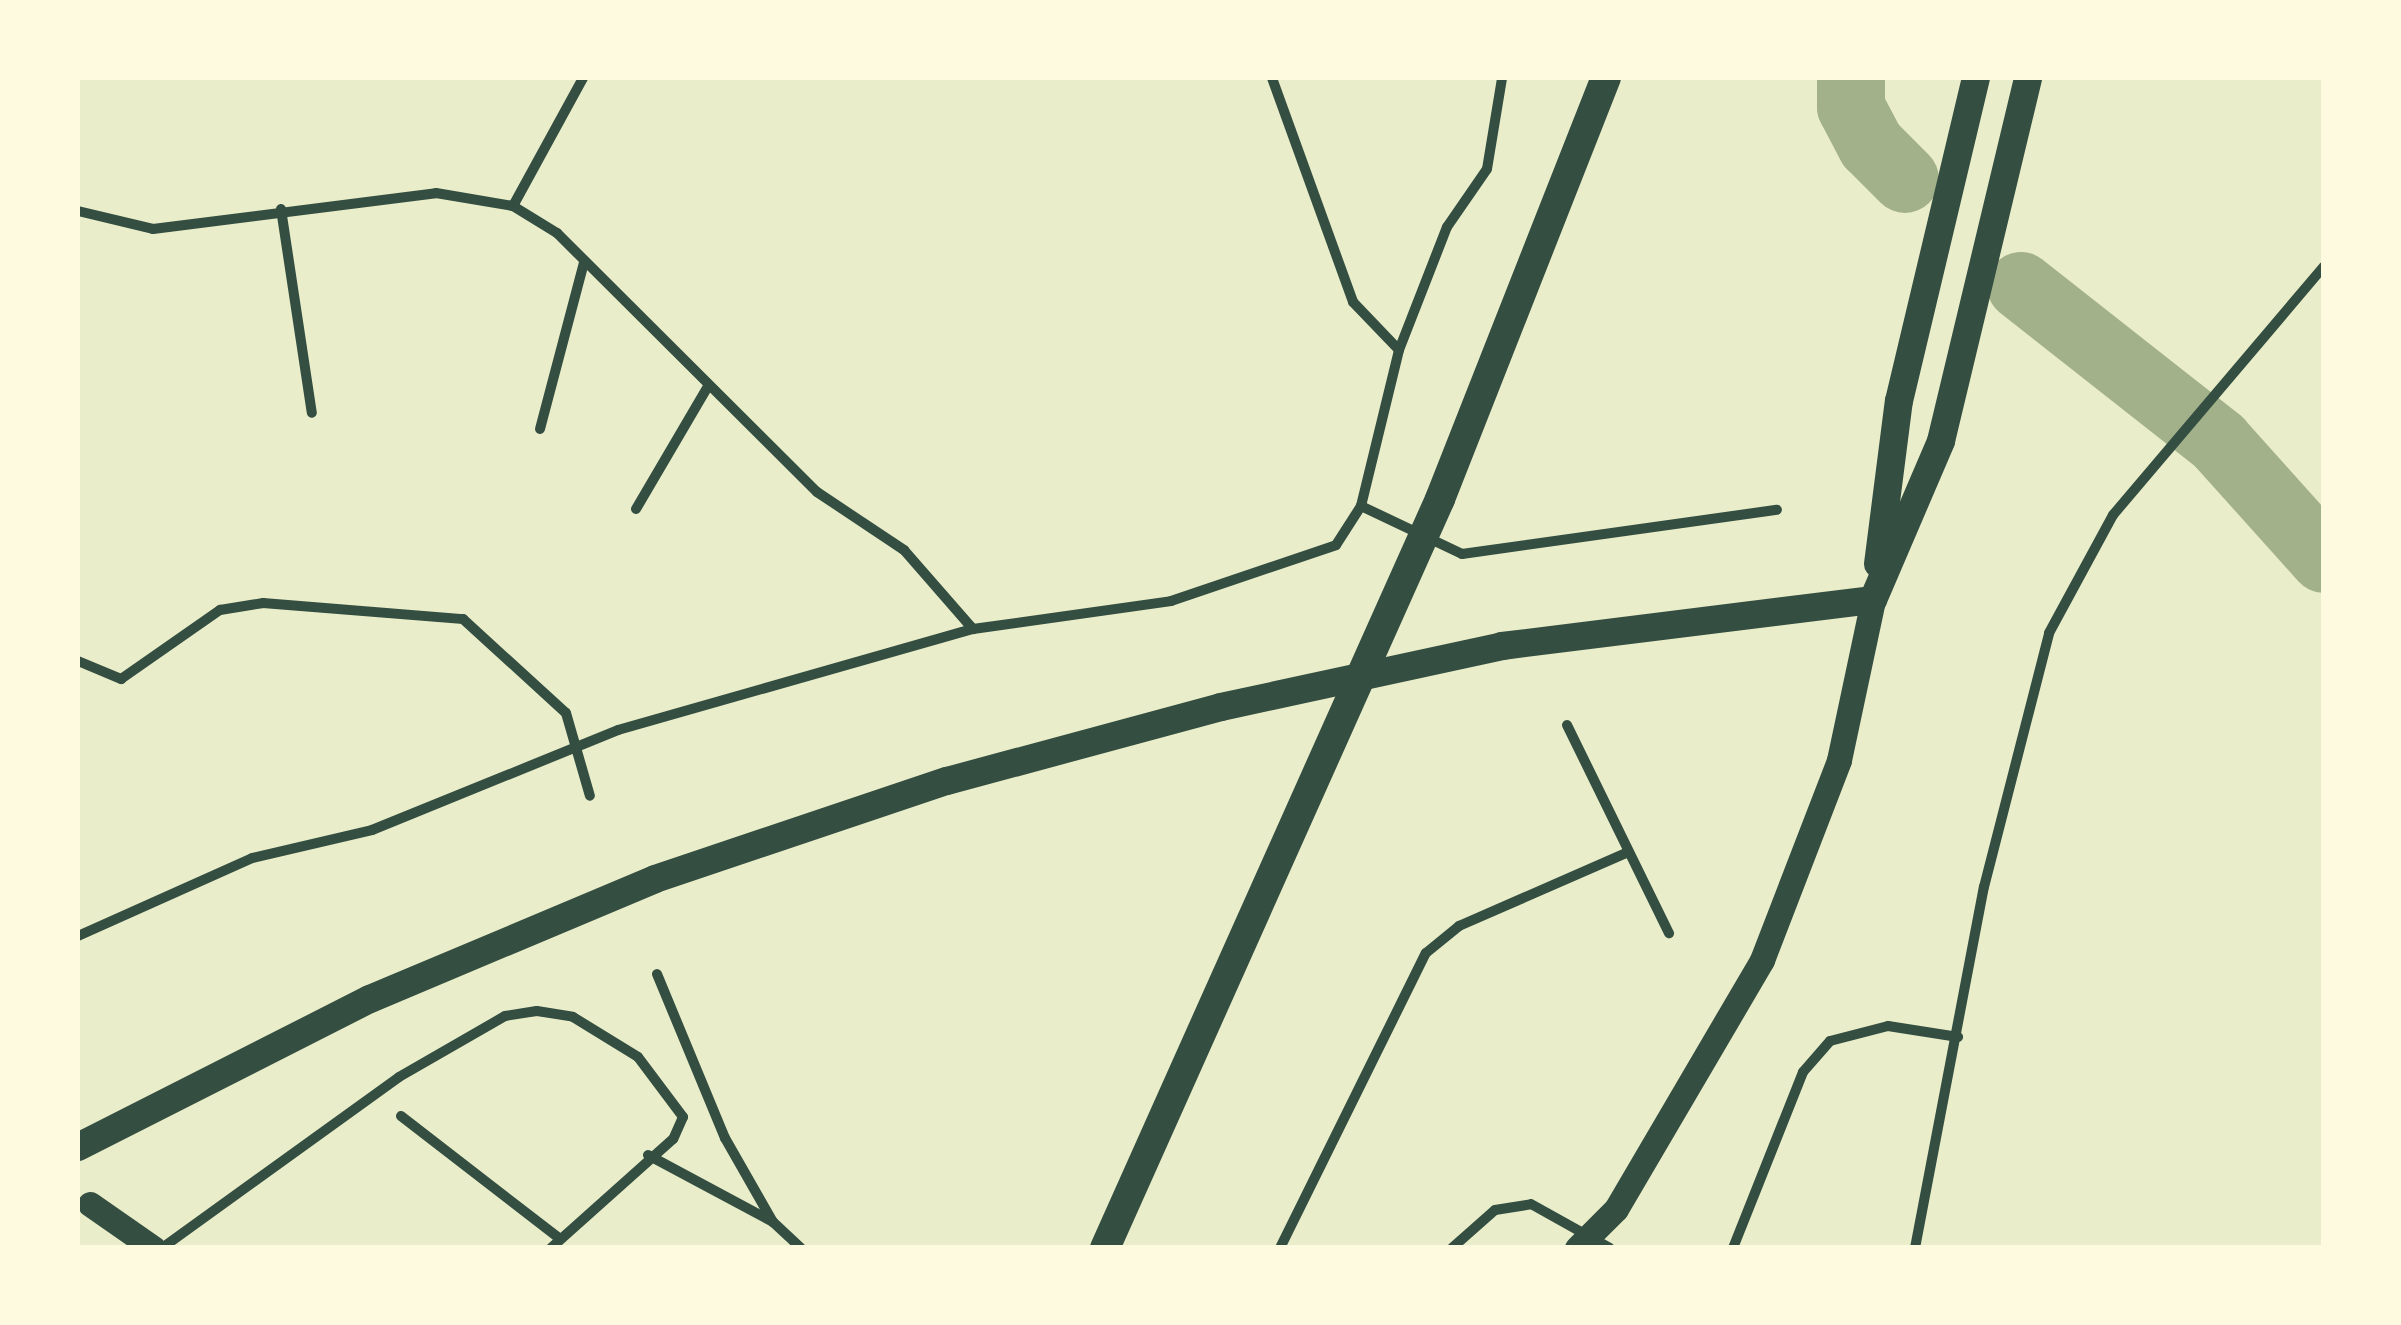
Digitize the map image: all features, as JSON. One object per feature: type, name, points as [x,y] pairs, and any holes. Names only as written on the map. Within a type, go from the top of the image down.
[{"type":"highway","points":[[1105,1248],[1298,826],[1440,500],[1606,78]]},
{"type":"highway","points":[[1873,600],[1899,402],[1976,78]]},
{"type":"highway","points":[[1873,600],[1941,441],[2028,78]]},
{"type":"highway","points":[[78,1147],[370,999],[620,894],[948,782],[1221,707],[1502,646],[1873,600]]},
{"type":"main road","points":[[1577,1248],[1616,1209],[1762,960],[1839,760],[1873,600]]},
{"type":"main road","points":[[90,1204],[154,1248]]},
{"type":"street","points":[[513,206],[583,78]]},
{"type":"street","points":[[1272,78],[1353,302],[1399,350]]},
{"type":"street","points":[[78,936],[252,858],[372,830],[576,746],[973,628],[1172,601],[1336,545],[1361,506],[1399,350],[1454,213],[1487,169],[1502,78]]},
{"type":"street","points":[[78,211],[152,229],[436,193],[513,206],[584,262],[707,388],[817,492],[904,550],[973,628]]},
{"type":"street","points":[[281,210],[312,413]]},
{"type":"street","points":[[540,429],[584,262]]},
{"type":"street","points":[[1914,1248],[2049,634],[2113,515],[2324,266]]},
{"type":"street","points":[[636,510],[707,388]]},
{"type":"street","points":[[1361,506],[1462,554],[1777,510]]},
{"type":"street","points":[[78,661],[120,679],[220,610],[262,603],[463,618],[566,713],[590,796]]},
{"type":"street","points":[[1566,725],[1626,853],[1669,933]]},
{"type":"street","points":[[1280,1248],[1426,953],[1458,926],[1626,853]]},
{"type":"street","points":[[657,974],[725,1138],[773,1222]]},
{"type":"street","points":[[162,1248],[399,1077],[505,1016],[573,1017],[638,1057],[683,1117],[672,1139],[648,1155],[551,1248]]},
{"type":"street","points":[[1733,1248],[1803,1072],[1830,1041],[1888,1026],[1958,1036]]},
{"type":"street","points":[[402,1116],[560,1238]]},
{"type":"street","points":[[648,1155],[773,1222],[801,1248]]},
{"type":"street","points":[[1452,1248],[1495,1210],[1555,1211],[1610,1248]]},
{"type":"waterway","points":[[1851,78],[1851,107],[1871,145],[1905,179]]},
{"type":"waterway","points":[[2021,286],[2219,442],[2324,559]]}]
